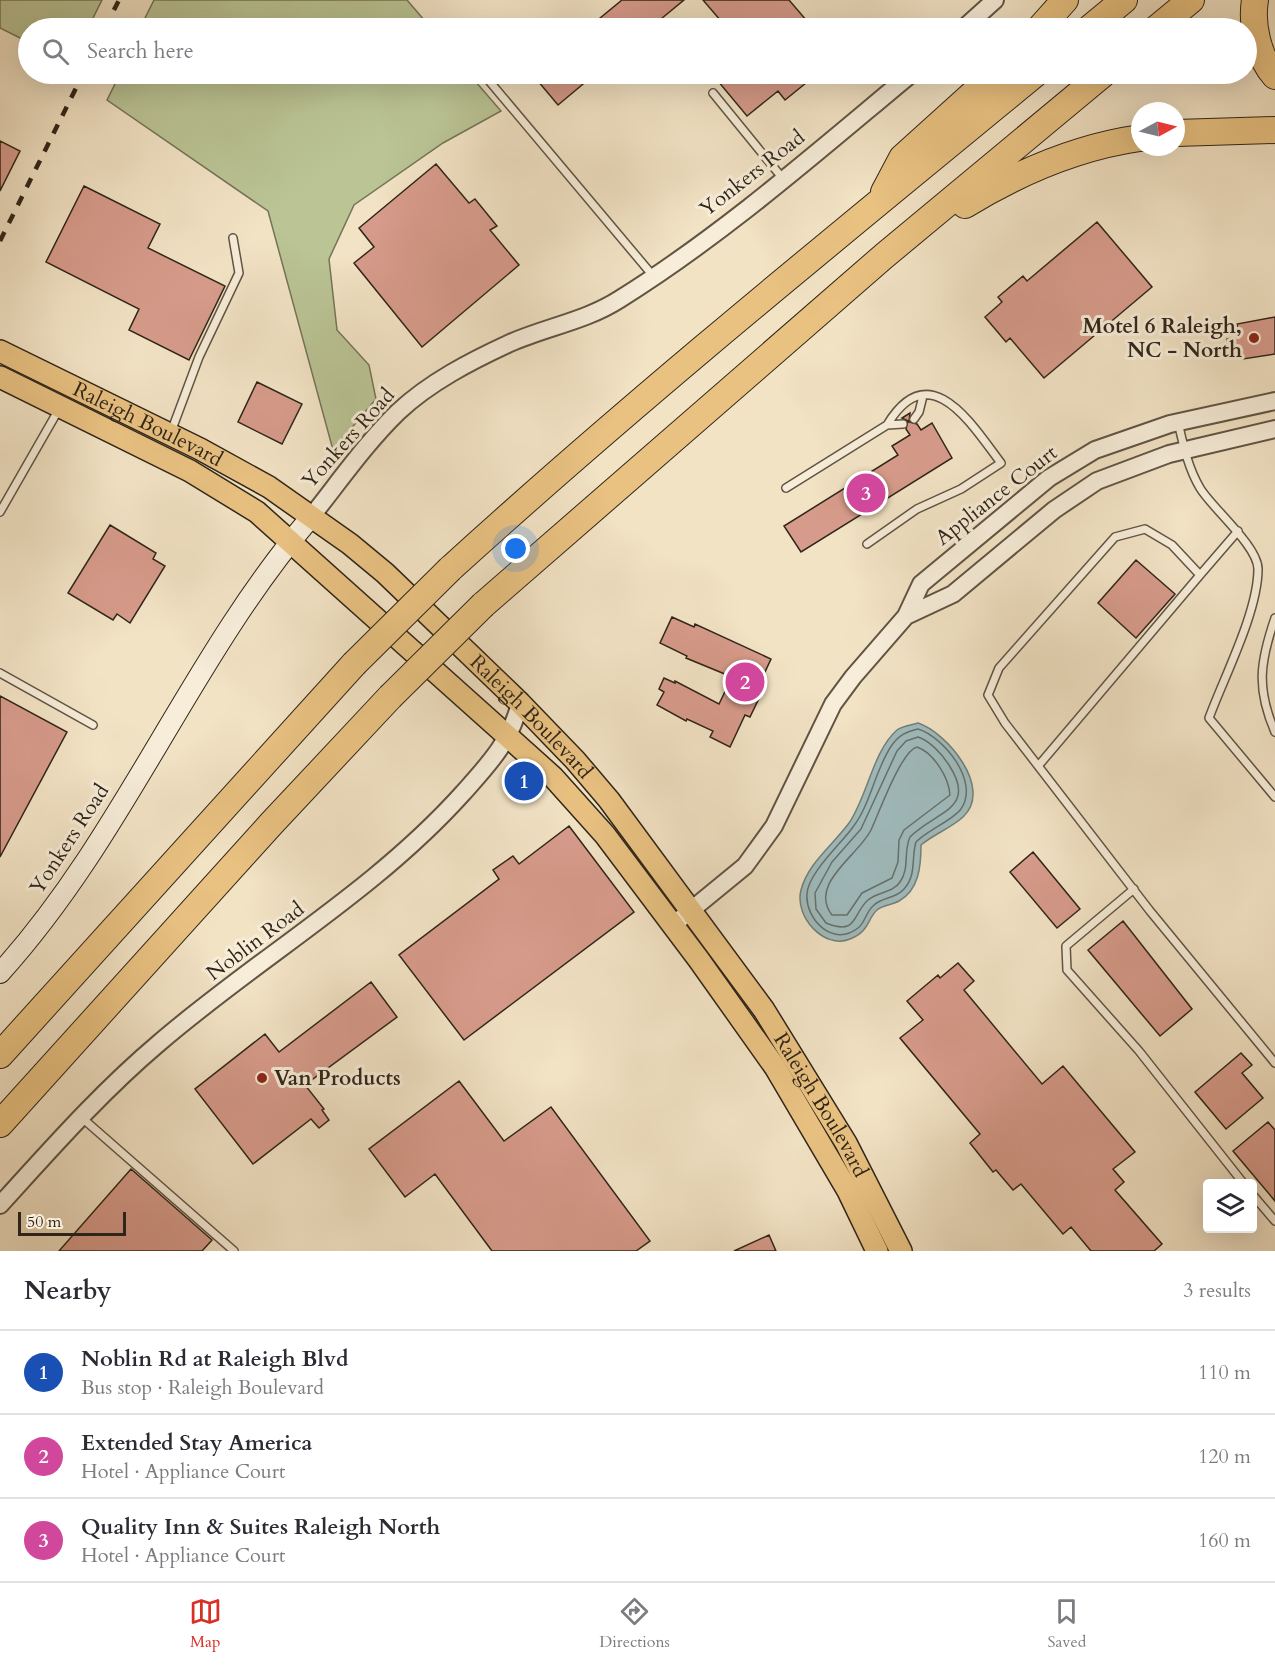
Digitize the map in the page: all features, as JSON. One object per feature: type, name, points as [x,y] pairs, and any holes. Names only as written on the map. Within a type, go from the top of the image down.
[{"type":"highway","points":[[1049,18],[1065,0]]},
{"type":"highway","points":[[1102,18],[1124,0]]},
{"type":"highway","points":[[1169,18],[1191,0]]},
{"type":"highway","points":[[1255,0],[1255,18]]},
{"type":"highway","points":[[1257,37],[1264,59],[1275,76]]},
{"type":"highway","points":[[879,202],[902,158],[984,84]]},
{"type":"highway","points":[[0,1055],[354,664],[450,569],[573,458],[1023,84]]},
{"type":"highway","points":[[0,1124],[271,824],[390,697],[483,605],[884,256],[1091,84]]},
{"type":"highway","points":[[1185,133],[1275,130]]},
{"type":"highway","points":[[884,256],[997,186],[1024,172],[1066,156],[1131,140]]},
{"type":"main road","name":"Raleigh Boulevard","points":[[0,351],[245,473],[311,517],[386,573],[520,703],[593,780],[764,1010],[846,1143],[901,1251]]},
{"type":"main road","name":"Raleigh Boulevard","points":[[0,377],[213,484],[257,512],[553,777],[588,815],[673,925],[775,1067],[848,1191],[877,1251]]},
{"type":"main road","name":"Yonkers Road","points":[[0,972],[73,883],[209,657],[290,541],[311,517]]},
{"type":"street","points":[[975,18],[995,0]]},
{"type":"street","name":"Yonkers Road","points":[[311,517],[398,412],[440,380],[514,342],[614,303],[654,277],[784,180],[899,84]]},
{"type":"street","name":"Appliance Court","points":[[673,925],[745,866],[774,826],[833,704],[859,669],[906,616],[921,584],[1049,478],[1071,463],[1111,443],[1178,422],[1275,401]]},
{"type":"street","name":"Appliance Court","points":[[906,616],[953,594],[1082,489],[1120,470],[1184,449],[1275,429]]},
{"type":"street","name":"Noblin Road","points":[[0,1204],[112,1084],[190,1017],[389,867],[438,821],[494,758],[509,736],[520,703]]},
{"type":"lane","points":[[492,84],[654,277]]},
{"type":"lane","points":[[714,93],[784,180]]},
{"type":"lane","points":[[170,435],[199,357],[239,273],[233,238]]},
{"type":"lane","points":[[914,419],[919,412],[923,396]]},
{"type":"lane","points":[[786,488],[887,425],[902,404],[911,399],[923,396],[950,400],[962,411],[1001,463],[961,489],[917,508],[867,544]]},
{"type":"lane","points":[[0,512],[60,407]]},
{"type":"lane","points":[[1178,422],[1184,449],[1200,489],[1238,531],[1258,567],[1251,608],[1209,718],[1275,797]]},
{"type":"lane","points":[[887,425],[903,424]]},
{"type":"lane","points":[[1200,575],[1172,544],[1145,529],[1115,537],[999,668],[988,694],[1005,723],[1134,889],[1275,1062]]},
{"type":"lane","points":[[1038,765],[1238,531]]},
{"type":"lane","points":[[1275,618],[1262,657],[1264,706],[1275,732]]},
{"type":"lane","points":[[0,673],[93,725]]},
{"type":"lane","points":[[1134,889],[1066,946],[1066,970],[1139,1051],[1240,1179]]},
{"type":"lane","points":[[81,1117],[234,1251]]},
{"type":"lane","points":[[1257,1200],[1275,1221]]},
{"type":"green space","points":[[0,0],[102,0],[93,18],[18,18],[18,37],[0,28]]},
{"type":"green space","points":[[154,0],[407,0],[422,18],[145,18]]},
{"type":"green space","points":[[115,84],[478,84],[501,111],[443,143],[354,205],[329,259],[337,330],[369,365],[376,399],[333,450],[268,211],[107,100]]},
{"type":"water","points":[[918,723],[941,737],[963,762],[973,791],[971,805],[958,821],[921,845],[918,877],[906,896],[877,910],[865,929],[856,936],[840,941],[830,940],[813,928],[802,910],[800,900],[804,880],[815,863],[849,823],[876,762],[889,739],[897,730]]},
{"type":"building","points":[[622,0],[684,0],[662,18],[600,18]]},
{"type":"building","points":[[703,0],[789,0],[804,18],[718,18]]},
{"type":"building","points":[[540,84],[583,84],[558,105]]},
{"type":"building","points":[[720,84],[805,84],[785,100],[778,91],[747,116]]},
{"type":"building","points":[[0,141],[20,151],[0,191]]},
{"type":"building","points":[[436,164],[469,203],[475,199],[497,226],[490,230],[519,265],[422,347],[354,263],[374,247],[359,228]]},
{"type":"building","points":[[84,186],[160,224],[148,248],[225,286],[189,360],[129,330],[139,309],[46,262]]},
{"type":"building","points":[[1097,222],[1152,287],[1044,378],[1010,338],[1006,342],[985,317],[1002,302],[998,297],[1023,276],[1027,281]]},
{"type":"building","name":"Motel 6 Raleigh, NC - North","points":[[1275,317],[1275,354],[1243,359],[1241,348],[1229,350],[1227,339],[1239,337],[1237,324]]},
{"type":"building","points":[[257,382],[302,404],[282,444],[238,422]]},
{"type":"building","points":[[910,413],[909,422],[917,424],[921,430],[932,423],[952,458],[801,552],[784,526],[898,455],[892,446],[910,435],[906,429],[908,421],[902,418]]},
{"type":"building","points":[[110,525],[156,553],[153,559],[165,566],[130,623],[117,614],[113,620],[68,593]]},
{"type":"building","points":[[1136,560],[1175,594],[1136,638],[1098,603]]},
{"type":"building","points":[[672,617],[694,627],[695,624],[771,659],[757,689],[762,692],[750,717],[745,715],[730,747],[710,737],[713,731],[687,719],[686,721],[657,705],[664,692],[659,689],[664,678],[675,683],[675,681],[719,704],[732,677],[686,658],[687,656],[660,643]]},
{"type":"building","points":[[0,696],[67,732],[0,857]]},
{"type":"building","points":[[569,826],[634,912],[464,1040],[399,955],[499,879],[493,870],[513,856],[519,864]]},
{"type":"building","points":[[1033,852],[1080,909],[1057,928],[1010,872]]},
{"type":"building","points":[[1123,921],[1192,1009],[1160,1036],[1088,950]]},
{"type":"building","points":[[958,963],[974,981],[964,990],[1042,1084],[1063,1066],[1135,1152],[1113,1169],[1124,1182],[1115,1190],[1162,1244],[1154,1251],[1091,1251],[1071,1227],[1063,1234],[1021,1184],[1013,1190],[996,1170],[993,1172],[970,1143],[980,1134],[900,1038],[923,1020],[907,1001],[938,975],[940,978]]},
{"type":"building","points":[[371,982],[397,1017],[305,1085],[324,1109],[322,1110],[329,1120],[319,1128],[311,1119],[253,1164],[195,1089],[265,1034],[279,1052]]},
{"type":"building","points":[[1241,1053],[1252,1065],[1242,1073],[1263,1098],[1226,1129],[1195,1092]]},
{"type":"building","points":[[459,1081],[504,1141],[551,1107],[650,1241],[636,1251],[492,1251],[435,1174],[405,1197],[369,1149]]},
{"type":"building","points":[[1268,1122],[1275,1130],[1275,1201],[1257,1179],[1233,1151]]},
{"type":"building","points":[[131,1169],[212,1240],[202,1251],[59,1251]]},
{"type":"building","points":[[769,1235],[776,1251],[734,1251]]},
{"type":"railway","points":[[110,18],[119,0]]},
{"type":"railway","points":[[0,241],[78,84]]},
{"type":"place","name":"Motel 6 Raleigh, NC - North","points":[[1254,338]]},
{"type":"place","name":"Quality Inn & Suites Raleigh North","points":[[866,493]]},
{"type":"place","name":"Extended Stay America","points":[[745,682]]},
{"type":"place","name":"Noblin Rd at Raleigh Blvd","points":[[524,781]]},
{"type":"place","name":"Van Products","points":[[262,1078]]}]
